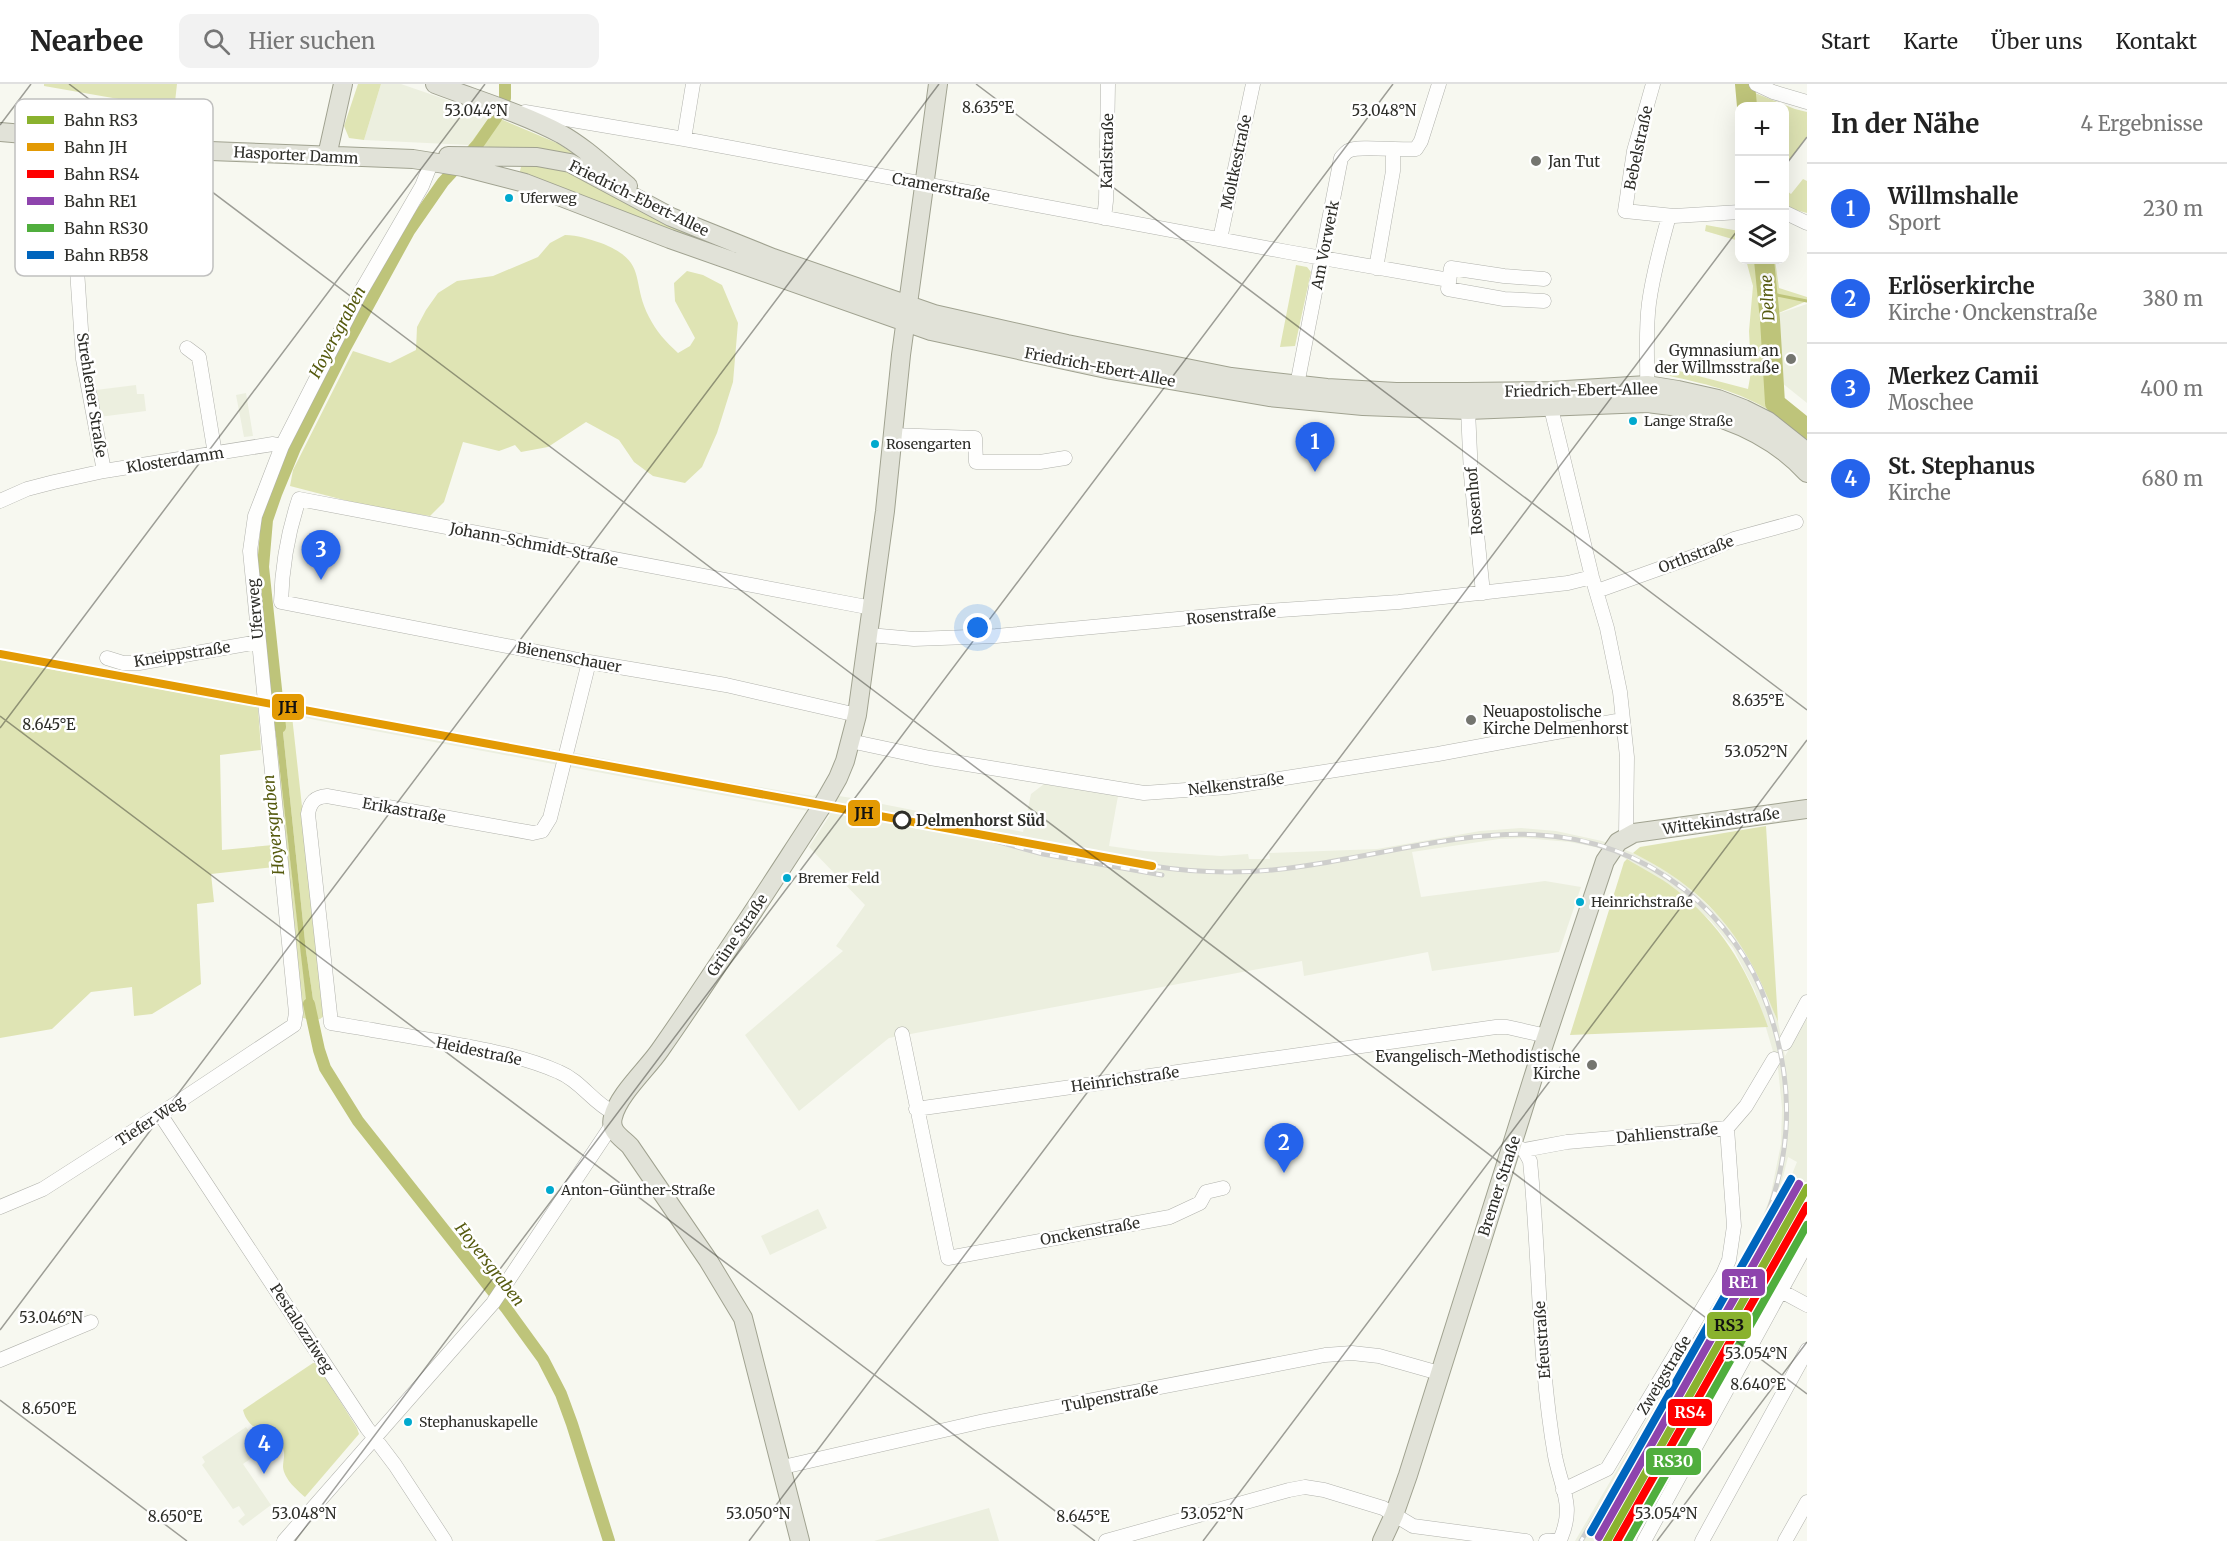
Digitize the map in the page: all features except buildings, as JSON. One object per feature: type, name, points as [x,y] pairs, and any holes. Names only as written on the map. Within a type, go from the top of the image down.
[{"type":"main road","points":[[327,156],[343,84]]},
{"type":"main road","name":"Cramerstraße","points":[[435,84],[504,108]]},
{"type":"main road","name":"Grüne Straße","points":[[613,1119],[822,806],[838,778],[850,741],[857,715],[869,635],[885,511],[891,435],[938,84]]},
{"type":"main road","points":[[504,108],[561,134],[578,145],[657,210]]},
{"type":"main road","name":"Hasporter Damm","points":[[0,132],[15,133]]},
{"type":"main road","name":"Hasporter Damm","points":[[213,151],[413,159]]},
{"type":"main road","name":"Friedrich-Ebert-Allee","points":[[413,159],[455,161],[537,157],[570,163],[657,210],[773,258],[944,317],[1162,364],[1231,377],[1297,385],[1551,400]]},
{"type":"main road","name":"Friedrich-Ebert-Allee","points":[[413,159],[455,161],[548,191],[670,239],[931,331],[1052,358],[1227,391],[1313,402],[1468,410],[1551,400],[1647,394],[1718,399],[1768,422],[1807,452]]},
{"type":"main road","name":"Friedrich-Ebert-Allee","points":[[1647,394],[1716,415],[1747,428],[1776,445],[1807,473]]},
{"type":"main road","name":"Wittekindstraße","points":[[1630,835],[1807,809]]},
{"type":"main road","name":"Bremer Straße","points":[[1382,1541],[1394,1515],[1439,1373],[1518,1148],[1547,1036],[1605,861],[1618,842],[1630,835]]},
{"type":"main road","points":[[613,1119],[615,1132],[636,1156],[737,1305],[748,1334],[800,1541]]},
{"type":"street","points":[[684,139],[693,84]]},
{"type":"street","name":"Karlstraße","points":[[1104,218],[1108,84]]},
{"type":"street","name":"Moltkestraße","points":[[1220,239],[1253,84]]},
{"type":"street","name":"Am Vorwerk","points":[[1297,385],[1341,158],[1349,150],[1358,148],[1416,149],[1421,141],[1439,84]]},
{"type":"street","name":"Bebelstraße","points":[[1653,84],[1634,151],[1625,212],[1669,216]]},
{"type":"street","points":[[1756,84],[1773,92],[1807,102]]},
{"type":"street","name":"Cramerstraße","points":[[504,108],[1449,280],[1448,290],[1504,299],[1544,301]]},
{"type":"street","points":[[1376,268],[1393,171],[1393,150]]},
{"type":"street","name":"Uferweg","points":[[294,1025],[296,1013],[250,550],[255,516],[282,446],[360,293],[422,186],[455,161]]},
{"type":"street","points":[[1647,394],[1646,340],[1649,304],[1653,275],[1669,216],[1735,212]]},
{"type":"street","points":[[1789,214],[1807,223]]},
{"type":"street","points":[[1449,280],[1451,268],[1544,279]]},
{"type":"street","name":"Strehlener Straße","points":[[77,276],[83,359],[104,471]]},
{"type":"street","points":[[187,348],[199,357],[215,454]]},
{"type":"street","points":[[1551,400],[1615,668],[1626,757],[1630,835]]},
{"type":"street","name":"Rosenhof","points":[[1468,410],[1471,475],[1483,593]]},
{"type":"street","points":[[891,435],[975,438],[976,462],[1040,462],[1065,458]]},
{"type":"street","name":"Klosterdamm","points":[[0,501],[27,489],[104,471],[273,444],[282,446]]},
{"type":"street","name":"Johann-Schmidt-Straße","points":[[281,602],[291,523],[299,499],[872,608]]},
{"type":"street","name":"Orthstraße","points":[[1597,591],[1703,553],[1734,538],[1796,522]]},
{"type":"street","name":"Rosenstraße","points":[[869,635],[914,639],[996,636],[1253,612],[1399,602],[1568,583],[1592,577]]},
{"type":"street","name":"Bienenschauer","points":[[281,602],[589,662],[726,685],[857,715]]},
{"type":"street","name":"Kneippstraße","points":[[107,658],[123,663],[139,663],[258,642]]},
{"type":"street","name":"Erikastraße","points":[[331,1023],[308,814],[310,804],[318,797],[327,796],[533,833],[542,831],[550,818],[589,662]]},
{"type":"street","name":"Nelkenstraße","points":[[850,741],[930,758],[1144,794],[1239,785],[1438,754],[1622,720]]},
{"type":"street","points":[[1785,1043],[1807,1002]]},
{"type":"street","name":"Heidestraße","points":[[331,1023],[470,1047],[547,1067],[562,1073],[576,1083],[613,1119]]},
{"type":"street","name":"Tiefer Weg","points":[[0,1207],[43,1189],[294,1025]]},
{"type":"street","name":"Heinrichstraße","points":[[916,1108],[1496,1027],[1507,1027],[1547,1036]]},
{"type":"street","points":[[902,1034],[916,1108]]},
{"type":"street","name":"Dahlienstraße","points":[[1518,1148],[1727,1128],[1746,1106],[1774,1059]]},
{"type":"street","name":"Onckenstraße","points":[[916,1108],[948,1258],[1170,1217],[1200,1203],[1206,1192],[1223,1188]]},
{"type":"street","name":"Pestalozziweg","points":[[160,1114],[445,1541]]},
{"type":"street","name":"Grüne Straße","points":[[284,1541],[496,1299],[613,1119]]},
{"type":"street","name":"Zweigstraße","points":[[1563,1490],[1606,1469],[1723,1274],[1729,1260],[1734,1226],[1727,1128]]},
{"type":"street","name":"Efeustraße","points":[[1518,1148],[1530,1161],[1546,1406],[1558,1474],[1568,1510],[1566,1526],[1560,1540]]},
{"type":"street","points":[[1644,1541],[1807,1243]]},
{"type":"street","points":[[1781,1291],[1807,1305]]},
{"type":"street","points":[[0,1360],[91,1322]]},
{"type":"street","points":[[1702,1541],[1807,1350]]},
{"type":"street","name":"Tulpenstraße","points":[[783,1467],[984,1421],[1325,1355],[1352,1353],[1380,1356],[1439,1373]]},
{"type":"street","points":[[1106,1541],[1305,1487],[1324,1490],[1383,1508],[1413,1526],[1526,1541]]},
{"type":"street","points":[[1785,1541],[1807,1502]]},
{"type":"street","points":[[1546,1541],[1560,1540]]},
{"type":"shaded area","points":[[44,84],[177,84],[175,99],[119,99],[44,86]]},
{"type":"shaded area","points":[[358,84],[381,84],[364,140],[349,138],[344,126]]},
{"type":"shaded area","points":[[381,84],[401,84],[491,115],[469,145],[364,140]]},
{"type":"shaded area","points":[[1755,93],[1778,102],[1756,102]]},
{"type":"shaded area","points":[[1789,107],[1807,112],[1807,136],[1789,160]]},
{"type":"shaded area","points":[[491,115],[557,143],[611,178],[510,149],[469,145]]},
{"type":"shaded area","points":[[522,163],[561,169],[646,214],[797,278],[519,175]]},
{"type":"shaded area","points":[[1803,179],[1807,181],[1807,213],[1789,208],[1789,193],[1791,194]]},
{"type":"shaded area","points":[[1706,225],[1735,230],[1735,240],[1705,231]]},
{"type":"shaded area","points":[[565,235],[579,236],[601,243],[626,257],[636,273],[643,304],[652,322],[678,353],[690,346],[695,338],[675,301],[674,283],[687,271],[703,275],[722,285],[738,323],[733,382],[717,433],[702,467],[685,483],[653,476],[634,462],[619,440],[586,422],[548,447],[521,452],[515,445],[499,451],[463,442],[444,502],[430,516],[371,507],[290,486],[293,470],[353,351],[390,363],[416,350],[417,327],[438,293],[457,281],[493,276],[538,257],[550,243]]},
{"type":"shaded area","points":[[1747,264],[1776,264],[1779,288],[1807,297],[1807,301],[1774,315],[1774,338],[1778,400],[1807,425],[1807,438],[1757,403],[1724,390],[1665,375],[1660,366],[1748,389],[1751,372],[1749,331],[1753,286]]},
{"type":"shaded area","points":[[1296,265],[1307,267],[1311,272],[1295,346],[1280,347]]},
{"type":"shaded area","name":"Gymnasium an der Willmsstraße","points":[[1807,304],[1807,403],[1777,379],[1774,315]]},
{"type":"shaded area","points":[[136,385],[137,394],[144,394],[146,411],[99,417],[96,390]]},
{"type":"shaded area","points":[[246,393],[253,436],[244,437],[236,395]]},
{"type":"shaded area","points":[[0,649],[272,700],[273,710],[0,660]]},
{"type":"shaded area","points":[[0,660],[258,707],[261,750],[220,755],[222,850],[273,845],[274,867],[211,874],[214,902],[197,904],[201,984],[152,1014],[134,1016],[132,987],[91,992],[52,1029],[0,1038]]},
{"type":"shaded area","points":[[282,706],[576,753],[687,775],[813,796],[819,793],[852,798],[1023,832],[1031,794],[1044,784],[1118,796],[1109,846],[1144,851],[1221,856],[1248,854],[1249,859],[1270,859],[1269,853],[1377,849],[1480,831],[1521,828],[1556,831],[1602,841],[1657,865],[1685,884],[1717,914],[1742,945],[1764,986],[1778,1022],[1785,1056],[1807,1018],[1807,1227],[1630,1541],[1575,1541],[1754,1238],[1770,1198],[1781,1144],[1782,1108],[1778,1068],[1755,991],[1733,948],[1711,921],[1674,888],[1621,856],[1600,848],[1570,842],[1524,838],[1499,839],[1412,852],[1421,897],[1545,881],[1581,887],[1559,952],[1432,971],[1428,952],[1304,976],[1302,961],[889,1038],[799,1111],[745,1035],[843,951],[836,946],[865,905],[809,847],[830,815],[281,713]],"holes":[[[1788,1157],[1797,1162],[1774,1218],[1757,1246],[1773,1217]]]},
{"type":"shaded area","points":[[266,709],[273,710],[309,1020],[301,1017]]},
{"type":"shaded area","points":[[273,710],[281,713],[306,951],[316,1020],[309,1020],[307,1008]]},
{"type":"shaded area","points":[[281,713],[292,716],[325,1015],[316,1020],[306,951]]},
{"type":"shaded area","points":[[1766,826],[1778,1022],[1753,967],[1724,922],[1706,902],[1685,885],[1661,868],[1633,853],[1640,847]]},
{"type":"shaded area","points":[[1627,859],[1674,888],[1707,918],[1732,950],[1752,987],[1768,1027],[1570,1035],[1624,862]]},
{"type":"shaded area","points":[[818,1209],[827,1228],[770,1255],[761,1236]]},
{"type":"shaded area","points":[[316,1363],[359,1434],[305,1497],[286,1476],[282,1447],[275,1439],[254,1427],[243,1410]]},
{"type":"shaded area","points":[[246,1427],[262,1451],[243,1464],[271,1505],[243,1526],[238,1521],[245,1515],[239,1506],[233,1509],[202,1465],[205,1462],[202,1457]]},
{"type":"shaded area","points":[[989,1508],[999,1541],[874,1541]]},
{"type":"waterway","name":"Hoyersgraben","points":[[280,727],[263,567],[267,520],[276,494],[295,448],[345,348],[409,231],[443,182],[478,144],[496,118],[505,98],[505,84]]},
{"type":"waterway","name":"Delme","points":[[1745,84],[1747,102]]},
{"type":"waterway","name":"Delme","points":[[1764,264],[1775,403],[1807,429]]},
{"type":"waterway","points":[[1767,293],[1807,301]]},
{"type":"waterway","name":"Hoyersgraben","points":[[309,1004],[325,1068],[358,1121],[506,1308],[543,1359],[561,1394],[572,1424],[609,1541]]},
{"type":"railway","points":[[963,832],[1043,854],[1162,875]]},
{"type":"railway","points":[[1152,866],[1209,872],[1266,870],[1304,866],[1452,840],[1500,835],[1547,835],[1593,843],[1639,861],[1685,890],[1698,901],[1723,927],[1744,956],[1767,1005],[1777,1037],[1783,1069],[1786,1131],[1775,1192],[1750,1253],[1581,1541]]},
{"type":"rail line","name":"JH","points":[[0,654],[1152,866]]},
{"type":"rail line","name":"RB58","points":[[1591,1532],[1791,1179]]},
{"type":"rail line","name":"RE1","points":[[1599,1537],[1799,1184]]},
{"type":"rail line","name":"RS3","points":[[1607,1541],[1807,1188]]},
{"type":"rail line","name":"RS4","points":[[1617,1541],[1807,1206]]},
{"type":"rail line","name":"RS30","points":[[1628,1541],[1807,1225]]},
{"type":"place","name":"Jan Tut","points":[[1536,161]]},
{"type":"place","name":"Uferweg","points":[[509,198]]},
{"type":"place","name":"Gymnasium an der Willmsstraße","points":[[1791,359]]},
{"type":"place","name":"Lange Straße","points":[[1633,421]]},
{"type":"place","name":"Rosengarten","points":[[875,444]]},
{"type":"place","name":"Willmshalle","points":[[1315,472]]},
{"type":"place","name":"Merkez Camii","points":[[321,580]]},
{"type":"place","name":"Neuapostolische Kirche Delmenhorst","points":[[1471,720]]},
{"type":"place","name":"Delmenhorst Süd","points":[[902,820]]},
{"type":"place","name":"Bremer Feld","points":[[787,878]]},
{"type":"place","name":"Heinrichstraße","points":[[1580,902]]},
{"type":"place","name":"Evangelisch-Methodistische Kirche","points":[[1592,1065]]},
{"type":"place","name":"Erlöserkirche","points":[[1284,1173]]},
{"type":"place","name":"Anton-Günther-Straße","points":[[550,1190]]},
{"type":"place","name":"Stephanuskapelle","points":[[408,1422]]},
{"type":"place","name":"St. Stephanus","points":[[264,1474]]}]
